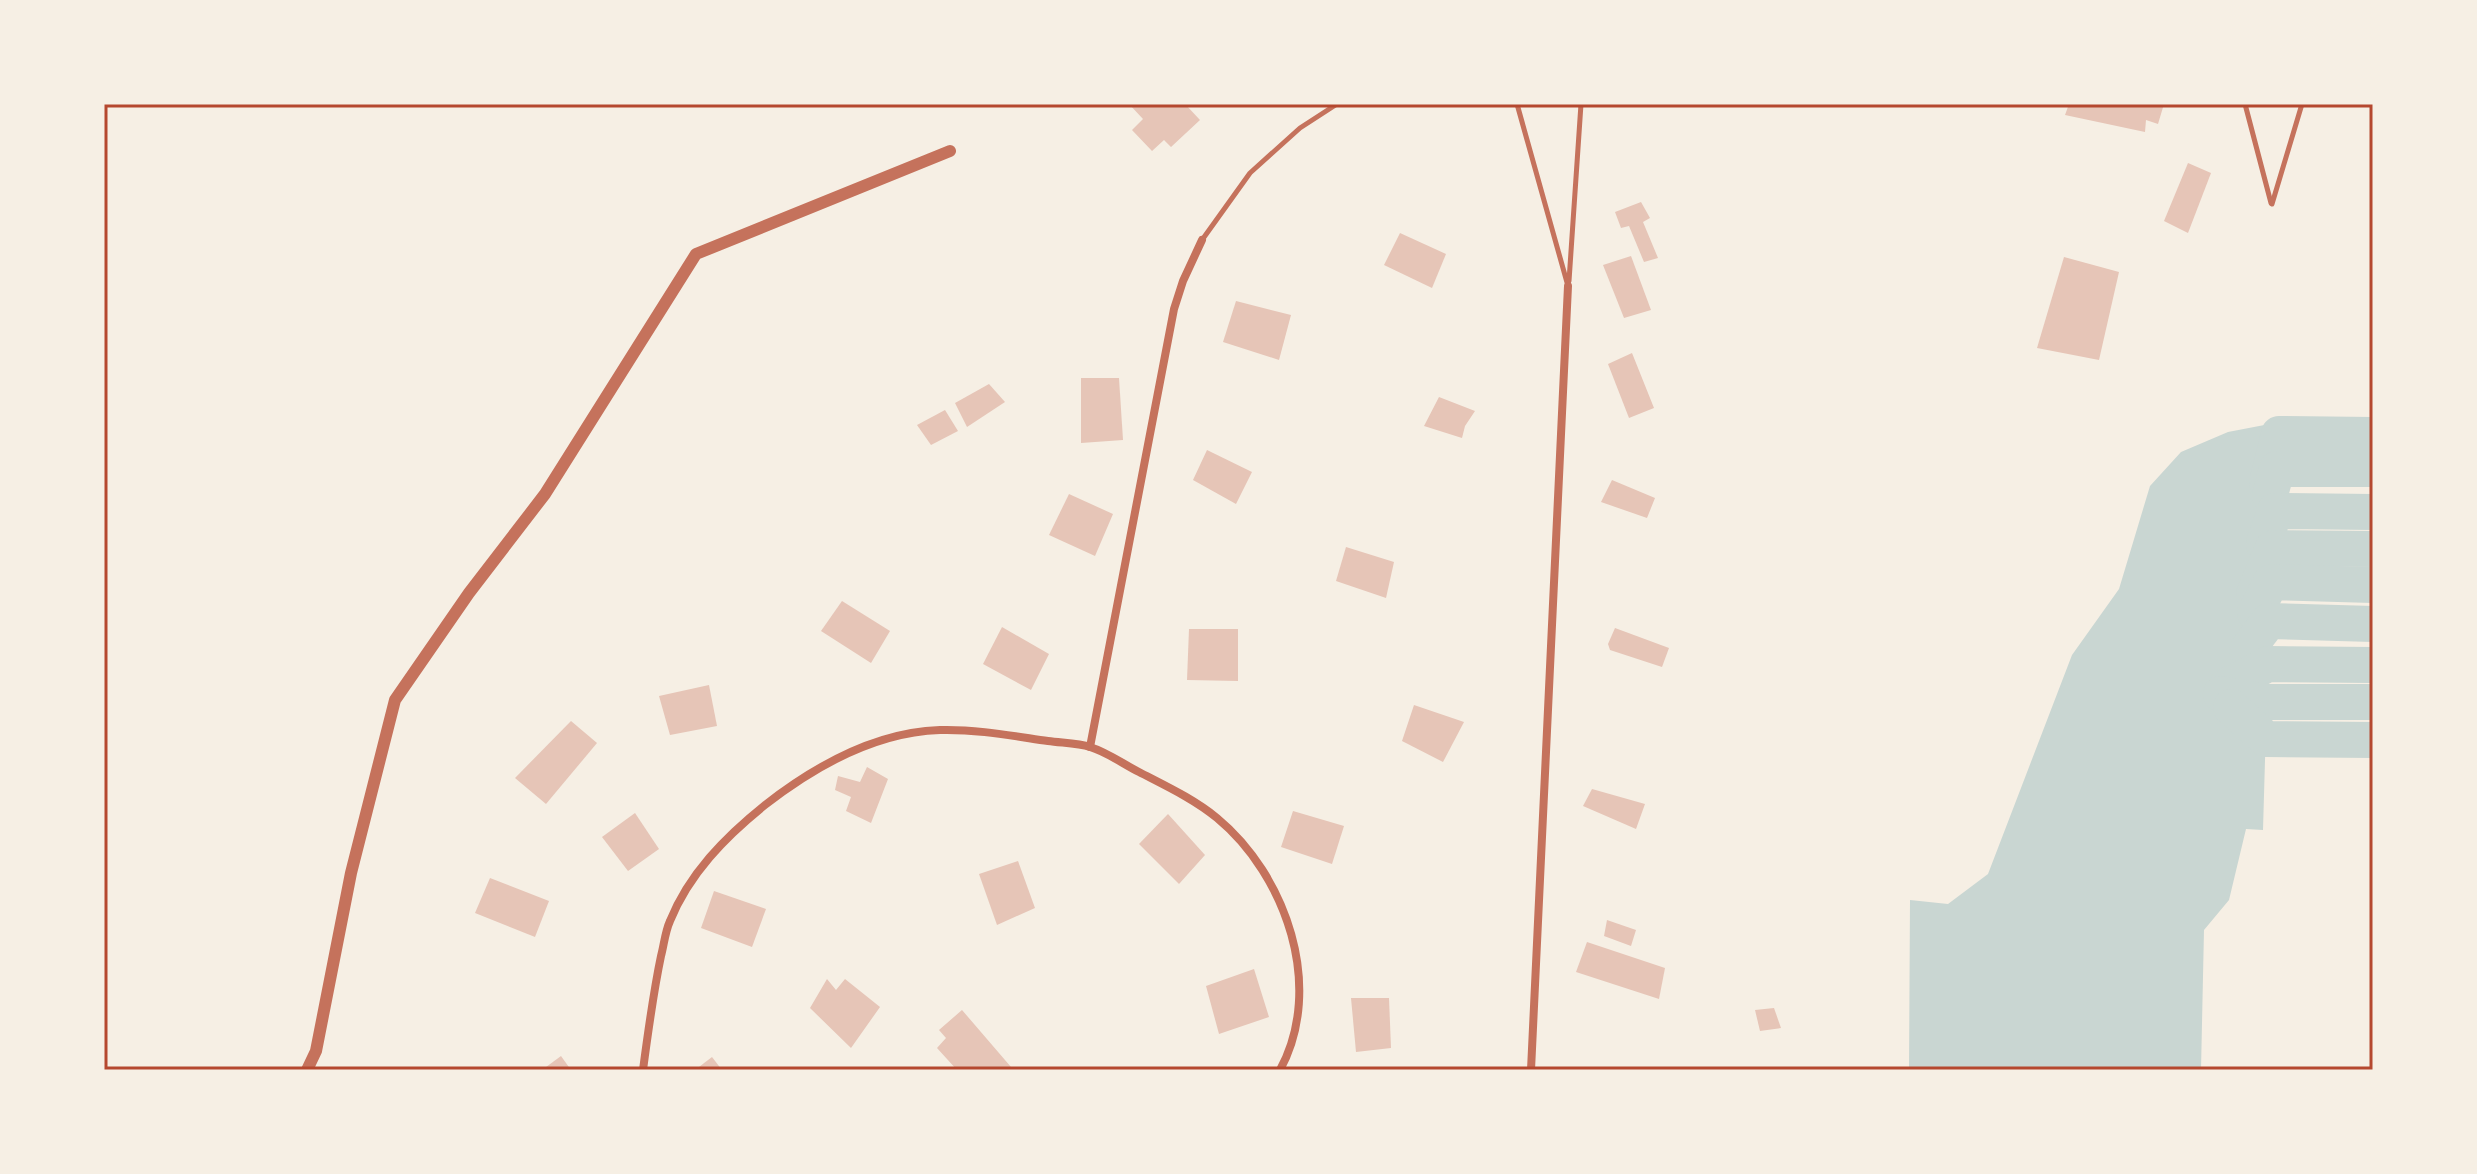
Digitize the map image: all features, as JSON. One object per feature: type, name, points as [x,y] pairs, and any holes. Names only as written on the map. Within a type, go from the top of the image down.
[{"type":"street","points":[[307,1070],[316,1051],[351,873],[395,700],[469,593],[545,494],[696,254],[950,151]]},
{"type":"street","points":[[1090,747],[1174,309],[1202,240]]},
{"type":"street","points":[[1531,1070],[1568,286]]},
{"type":"street","points":[[643,1070],[653,993],[669,924],[683,893],[726,839],[791,785],[833,759],[864,746],[939,730],[975,731],[1090,747],[1184,796],[1218,819],[1253,858],[1272,886],[1292,931],[1297,969],[1296,1025],[1280,1070]]},
{"type":"lane","points":[[1202,240],[1250,173],[1300,128],[1337,104]]},
{"type":"lane","points":[[1517,104],[1568,286]]},
{"type":"lane","points":[[1568,286],[1581,104]]},
{"type":"lane","points":[[2245,104],[2272,204],[2302,104]]},
{"type":"shaded area","points":[[2280,422],[2269,621],[2263,830],[2246,829],[2229,900],[2204,930],[2201,1070],[1909,1070],[1910,900],[1948,904],[1988,874],[2072,655],[2119,589],[2150,486],[2181,452],[2228,432]]},
{"type":"building","points":[[1129,104],[1185,104],[1200,120],[1171,147],[1164,140],[1152,151],[1132,130],[1143,119]]},
{"type":"building","points":[[2069,104],[2164,104],[2158,124],[2146,120],[2145,132],[2065,115]]},
{"type":"building","points":[[2188,163],[2211,173],[2188,233],[2164,221]]},
{"type":"building","points":[[1641,202],[1650,218],[1643,222],[1658,258],[1644,262],[1629,226],[1621,228],[1615,212]]},
{"type":"building","points":[[1400,233],[1446,254],[1432,288],[1384,265]]},
{"type":"building","points":[[1631,256],[1651,310],[1624,318],[1603,265]]},
{"type":"building","points":[[2064,257],[2119,272],[2099,360],[2037,348]]},
{"type":"building","points":[[1236,301],[1291,315],[1279,360],[1223,342]]},
{"type":"building","points":[[1632,353],[1654,408],[1629,418],[1608,364]]},
{"type":"building","points":[[1081,378],[1119,378],[1123,440],[1081,443]]},
{"type":"building","points":[[989,384],[1005,402],[967,427],[955,403]]},
{"type":"building","points":[[1439,397],[1475,411],[1465,426],[1462,438],[1424,426]]},
{"type":"building","points":[[945,410],[958,431],[931,445],[917,425]]},
{"type":"building","points":[[1207,450],[1252,472],[1236,504],[1193,480]]},
{"type":"building","points":[[1612,480],[1655,498],[1647,518],[1601,502]]},
{"type":"building","points":[[1069,494],[1113,514],[1095,556],[1049,535]]},
{"type":"building","points":[[1346,547],[1394,562],[1386,598],[1336,581]]},
{"type":"building","points":[[842,601],[890,631],[871,663],[821,631]]},
{"type":"building","points":[[1002,627],[1049,654],[1031,690],[983,664]]},
{"type":"building","points":[[1615,628],[1669,648],[1662,667],[1610,650],[1608,644]]},
{"type":"building","points":[[1189,629],[1238,629],[1238,681],[1187,680]]},
{"type":"building","points":[[709,685],[717,726],[670,735],[659,696]]},
{"type":"building","points":[[1414,705],[1464,722],[1443,762],[1402,741]]},
{"type":"building","points":[[571,721],[597,743],[546,804],[515,778]]},
{"type":"building","points":[[867,767],[888,779],[871,823],[846,811],[851,797],[835,790],[838,776],[860,782]]},
{"type":"building","points":[[1592,789],[1645,804],[1636,829],[1583,806]]},
{"type":"building","points":[[1293,811],[1344,826],[1332,864],[1281,847]]},
{"type":"building","points":[[635,813],[659,849],[628,871],[602,837]]},
{"type":"building","points":[[1168,814],[1205,855],[1179,884],[1139,844]]},
{"type":"building","points":[[1018,861],[1035,908],[997,925],[979,874]]},
{"type":"building","points":[[490,878],[549,901],[535,937],[475,913]]},
{"type":"building","points":[[714,891],[766,909],[752,947],[701,928]]},
{"type":"building","points":[[1607,920],[1636,930],[1631,946],[1604,936]]},
{"type":"building","points":[[1587,942],[1665,968],[1659,999],[1576,972]]},
{"type":"building","points":[[1254,969],[1269,1017],[1219,1034],[1206,986]]},
{"type":"building","points":[[827,979],[836,990],[845,979],[880,1007],[851,1048],[810,1008]]},
{"type":"building","points":[[1351,998],[1389,998],[1391,1048],[1356,1052]]},
{"type":"building","points":[[1774,1008],[1781,1028],[1760,1031],[1755,1010]]},
{"type":"building","points":[[962,1010],[1011,1067],[1008,1070],[957,1070],[937,1048],[946,1038],[939,1030]]},
{"type":"building","points":[[561,1056],[571,1070],[542,1070]]},
{"type":"building","points":[[712,1057],[722,1070],[695,1070]]},
{"type":"waterway","points":[[2267,482],[2279,434],[2373,435]]},
{"type":"waterway","points":[[2270,495],[2277,469],[2373,469]]},
{"type":"waterway","points":[[2264,543],[2275,511],[2373,512]]},
{"type":"waterway","points":[[2254,594],[2273,548],[2373,549]]},
{"type":"waterway","points":[[2255,613],[2271,582],[2373,585]]},
{"type":"waterway","points":[[2247,650],[2269,621],[2373,624]]},
{"type":"waterway","points":[[2227,686],[2268,664],[2373,665]]},
{"type":"waterway","points":[[2221,694],[2267,702],[2373,702]]},
{"type":"waterway","points":[[2231,707],[2266,739],[2373,740]]}]
